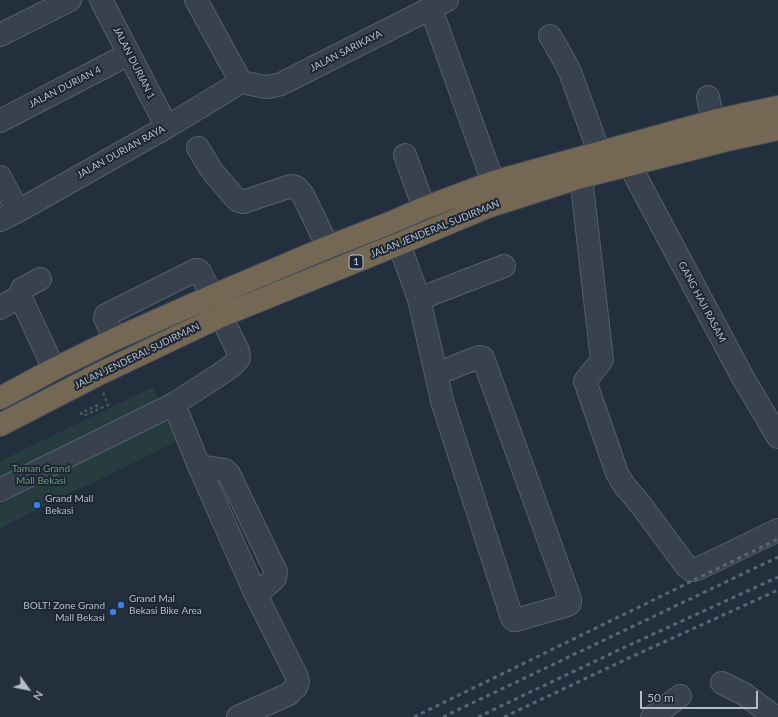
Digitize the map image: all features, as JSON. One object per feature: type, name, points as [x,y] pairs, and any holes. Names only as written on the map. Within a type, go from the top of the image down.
[{"type":"highway","name":"JALAN JENDERAL SUDIRMAN","points":[[0,424],[97,375],[221,316],[487,207],[581,177],[629,164],[727,124],[778,108]]},
{"type":"highway","name":"JALAN JENDERAL SUDIRMAN","points":[[2,393],[115,339],[212,296],[328,247],[390,224],[424,208],[493,182],[599,152],[727,124],[768,131]]},
{"type":"highway","points":[[212,296],[221,316]]},
{"type":"street","points":[[0,35],[70,0]]},
{"type":"street","name":"JALAN DURIAN 1","points":[[101,0],[167,127]]},
{"type":"street","points":[[196,0],[241,82]]},
{"type":"street","points":[[439,4],[493,182]]},
{"type":"street","name":"JALAN SARIKAYA","points":[[241,82],[266,87],[281,84],[439,4]]},
{"type":"street","points":[[550,36],[570,72],[599,152]]},
{"type":"street","name":"JALAN DURIAN 4","points":[[0,121],[129,54]]},
{"type":"street","name":"JALAN DURIAN RAYA","points":[[9,215],[167,127],[241,82]]},
{"type":"street","points":[[708,97],[727,124]]},
{"type":"street","points":[[198,148],[210,168],[237,200],[243,202],[291,186],[296,187],[303,195],[328,247]]},
{"type":"street","points":[[405,155],[424,208]]},
{"type":"street","name":"GANG HAJI RASAM","points":[[629,164],[739,369],[778,437]]},
{"type":"street","points":[[0,177],[9,215]]},
{"type":"street","points":[[581,177],[602,360],[585,381],[617,473],[624,485],[641,505],[686,566],[691,570],[695,570],[778,530]]},
{"type":"street","points":[[390,224],[419,299],[436,374],[443,404],[512,618],[516,620],[570,603],[570,598],[483,358],[479,357],[436,374]]},
{"type":"street","points":[[419,299],[504,266]]},
{"type":"street","points":[[115,339],[105,318],[106,315],[196,270],[200,272],[212,296]]},
{"type":"street","points":[[40,279],[22,289],[20,296],[46,355],[54,369]]},
{"type":"street","points":[[0,308],[20,296]]},
{"type":"street","points":[[0,490],[174,404],[233,365],[239,358],[238,351],[221,316]]},
{"type":"street","points":[[174,404],[199,466],[225,470],[229,474],[276,572],[275,578],[256,595],[292,665],[298,682],[296,687],[289,694],[238,717]]},
{"type":"street","points":[[722,683],[744,694],[775,717]]},
{"type":"street","points":[[652,717],[680,696]]},
{"type":"path","points":[[98,405],[81,413],[83,416],[108,405]]},
{"type":"green space","name":"Taman Grand Mall Bekasi","points":[[153,387],[176,442],[0,528],[0,461]]},
{"type":"railway","points":[[414,717],[778,539]]},
{"type":"railway","points":[[443,717],[778,557]]},
{"type":"railway","points":[[478,717],[625,647],[778,577]]},
{"type":"railway","points":[[504,717],[778,590]]},
{"type":"place","name":"Grand Mall Bekasi","points":[[37,505]]},
{"type":"place","name":"Grand Mal Bekasi Bike Area","points":[[121,605]]},
{"type":"place","name":"BOLT! Zone Grand Mall Bekasi","points":[[113,612]]}]
